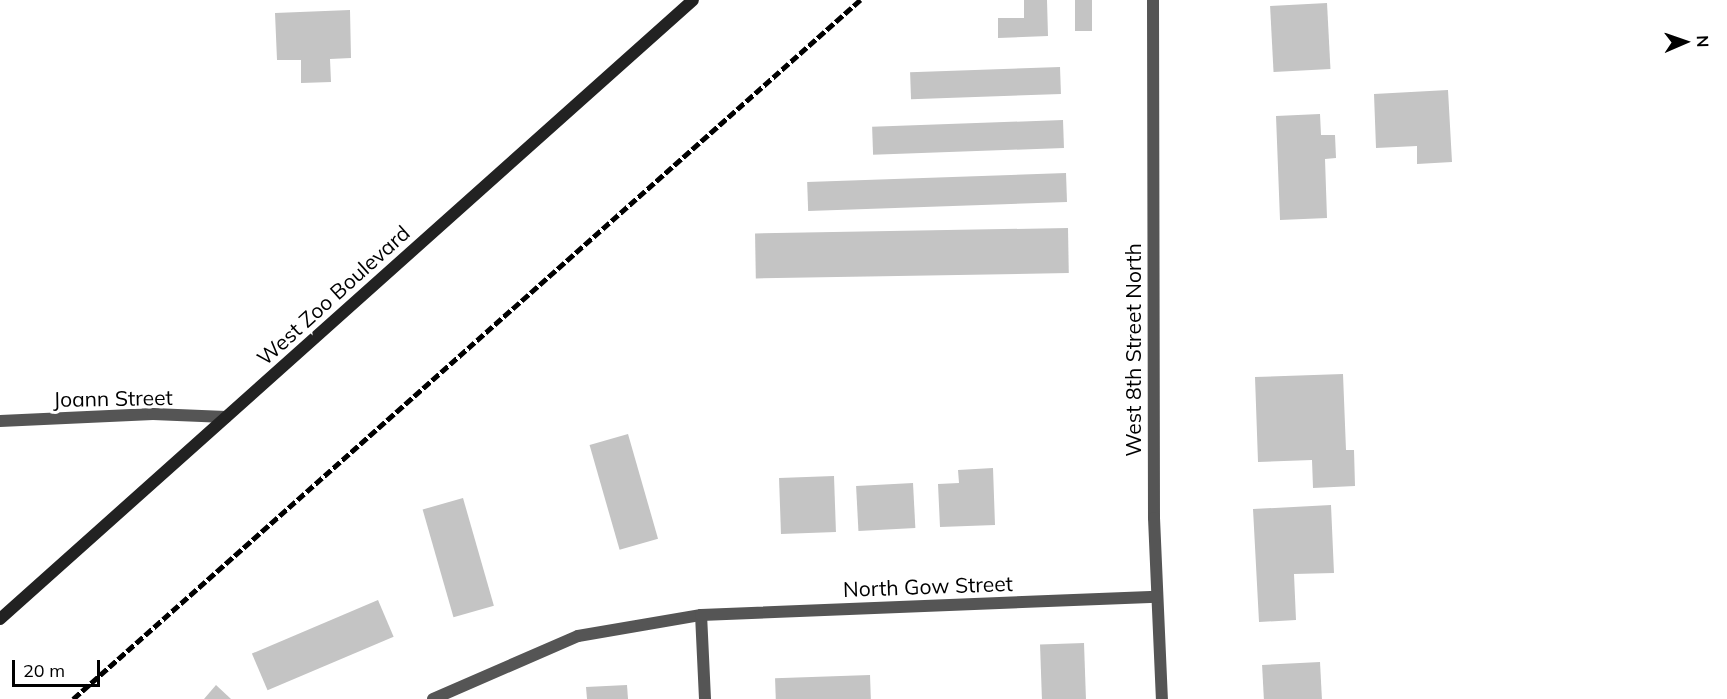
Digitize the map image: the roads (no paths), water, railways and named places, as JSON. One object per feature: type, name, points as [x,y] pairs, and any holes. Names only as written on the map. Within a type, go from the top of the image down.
[{"type":"main road","name":"West Zoo Boulevard","points":[[0,619],[693,0]]},
{"type":"street","name":"West 8th Street North","points":[[1153,0],[1150,82],[1157,597],[1162,699]]},
{"type":"street","name":"Joann Street","points":[[0,421],[153,414],[226,417]]},
{"type":"street","name":"North Gow Street","points":[[433,699],[578,636],[701,615],[1157,597]]},
{"type":"street","points":[[701,615],[705,699]]},
{"type":"railway","points":[[73,699],[860,0]]}]
